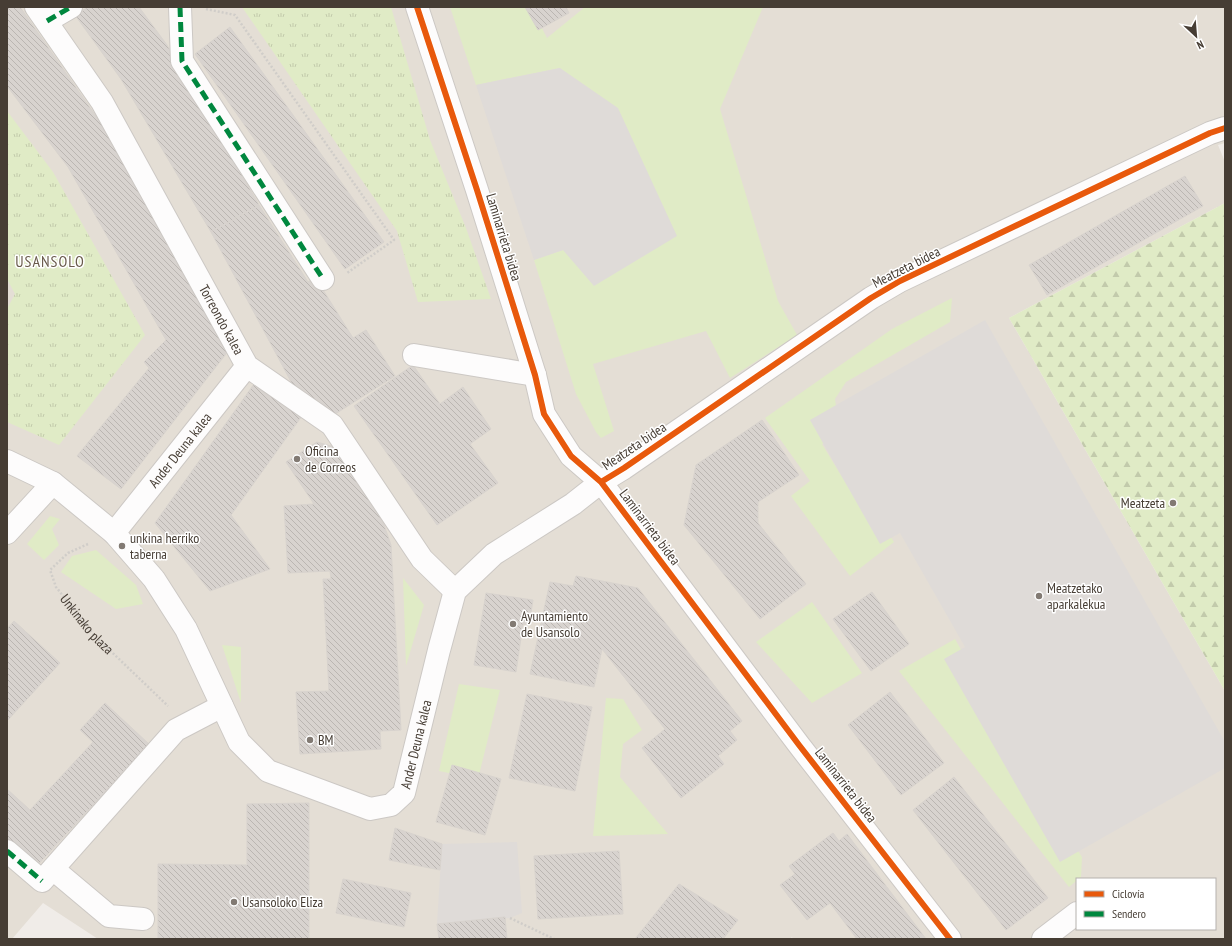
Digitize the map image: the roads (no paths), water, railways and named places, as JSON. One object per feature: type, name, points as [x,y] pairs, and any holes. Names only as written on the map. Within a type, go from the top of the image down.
[{"type":"street","points":[[41,14],[71,7]]},
{"type":"street","points":[[180,7],[182,61],[323,279]]},
{"type":"street","name":"Laminarrieta bidea","points":[[417,7],[477,190],[534,375],[544,414],[571,456],[601,482],[799,745],[950,939]]},
{"type":"street","name":"Torreondo kalea","points":[[41,14],[102,102],[247,366],[332,425],[422,560],[455,591]]},
{"type":"street","name":"Meatzeta bidea","points":[[601,482],[624,468],[871,298],[900,281],[1210,133],[1225,128]]},
{"type":"street","points":[[414,355],[534,375]]},
{"type":"street","name":"Ander Deuna kalea","points":[[114,533],[247,366]]},
{"type":"street","name":"Ander Deuna kalea","points":[[7,461],[53,483],[114,533],[154,579],[186,629],[240,742],[268,771],[370,809],[391,805],[404,793],[455,591]]},
{"type":"street","points":[[455,591],[494,554],[574,504],[601,482]]},
{"type":"street","points":[[7,533],[53,483]]},
{"type":"street","points":[[48,875],[176,730],[222,706]]},
{"type":"street","points":[[7,851],[48,875],[109,916],[143,919]]},
{"type":"street","points":[[1043,939],[1076,914]]},
{"type":"place","name":"Oficina de Correos","points":[[297,459]]},
{"type":"place","name":"Meatzeta","points":[[1173,503]]},
{"type":"place","name":"unkina herriko taberna","points":[[122,546]]},
{"type":"place","name":"Meatzetako aparkalekua","points":[[1039,596]]},
{"type":"place","name":"Ayuntamiento de Usansolo","points":[[513,624]]},
{"type":"place","name":"BM","points":[[310,740]]},
{"type":"place","name":"Usansoloko Eliza","points":[[234,902]]},
{"type":"district","name":"USANSOLO","points":[[50,261]]}]
